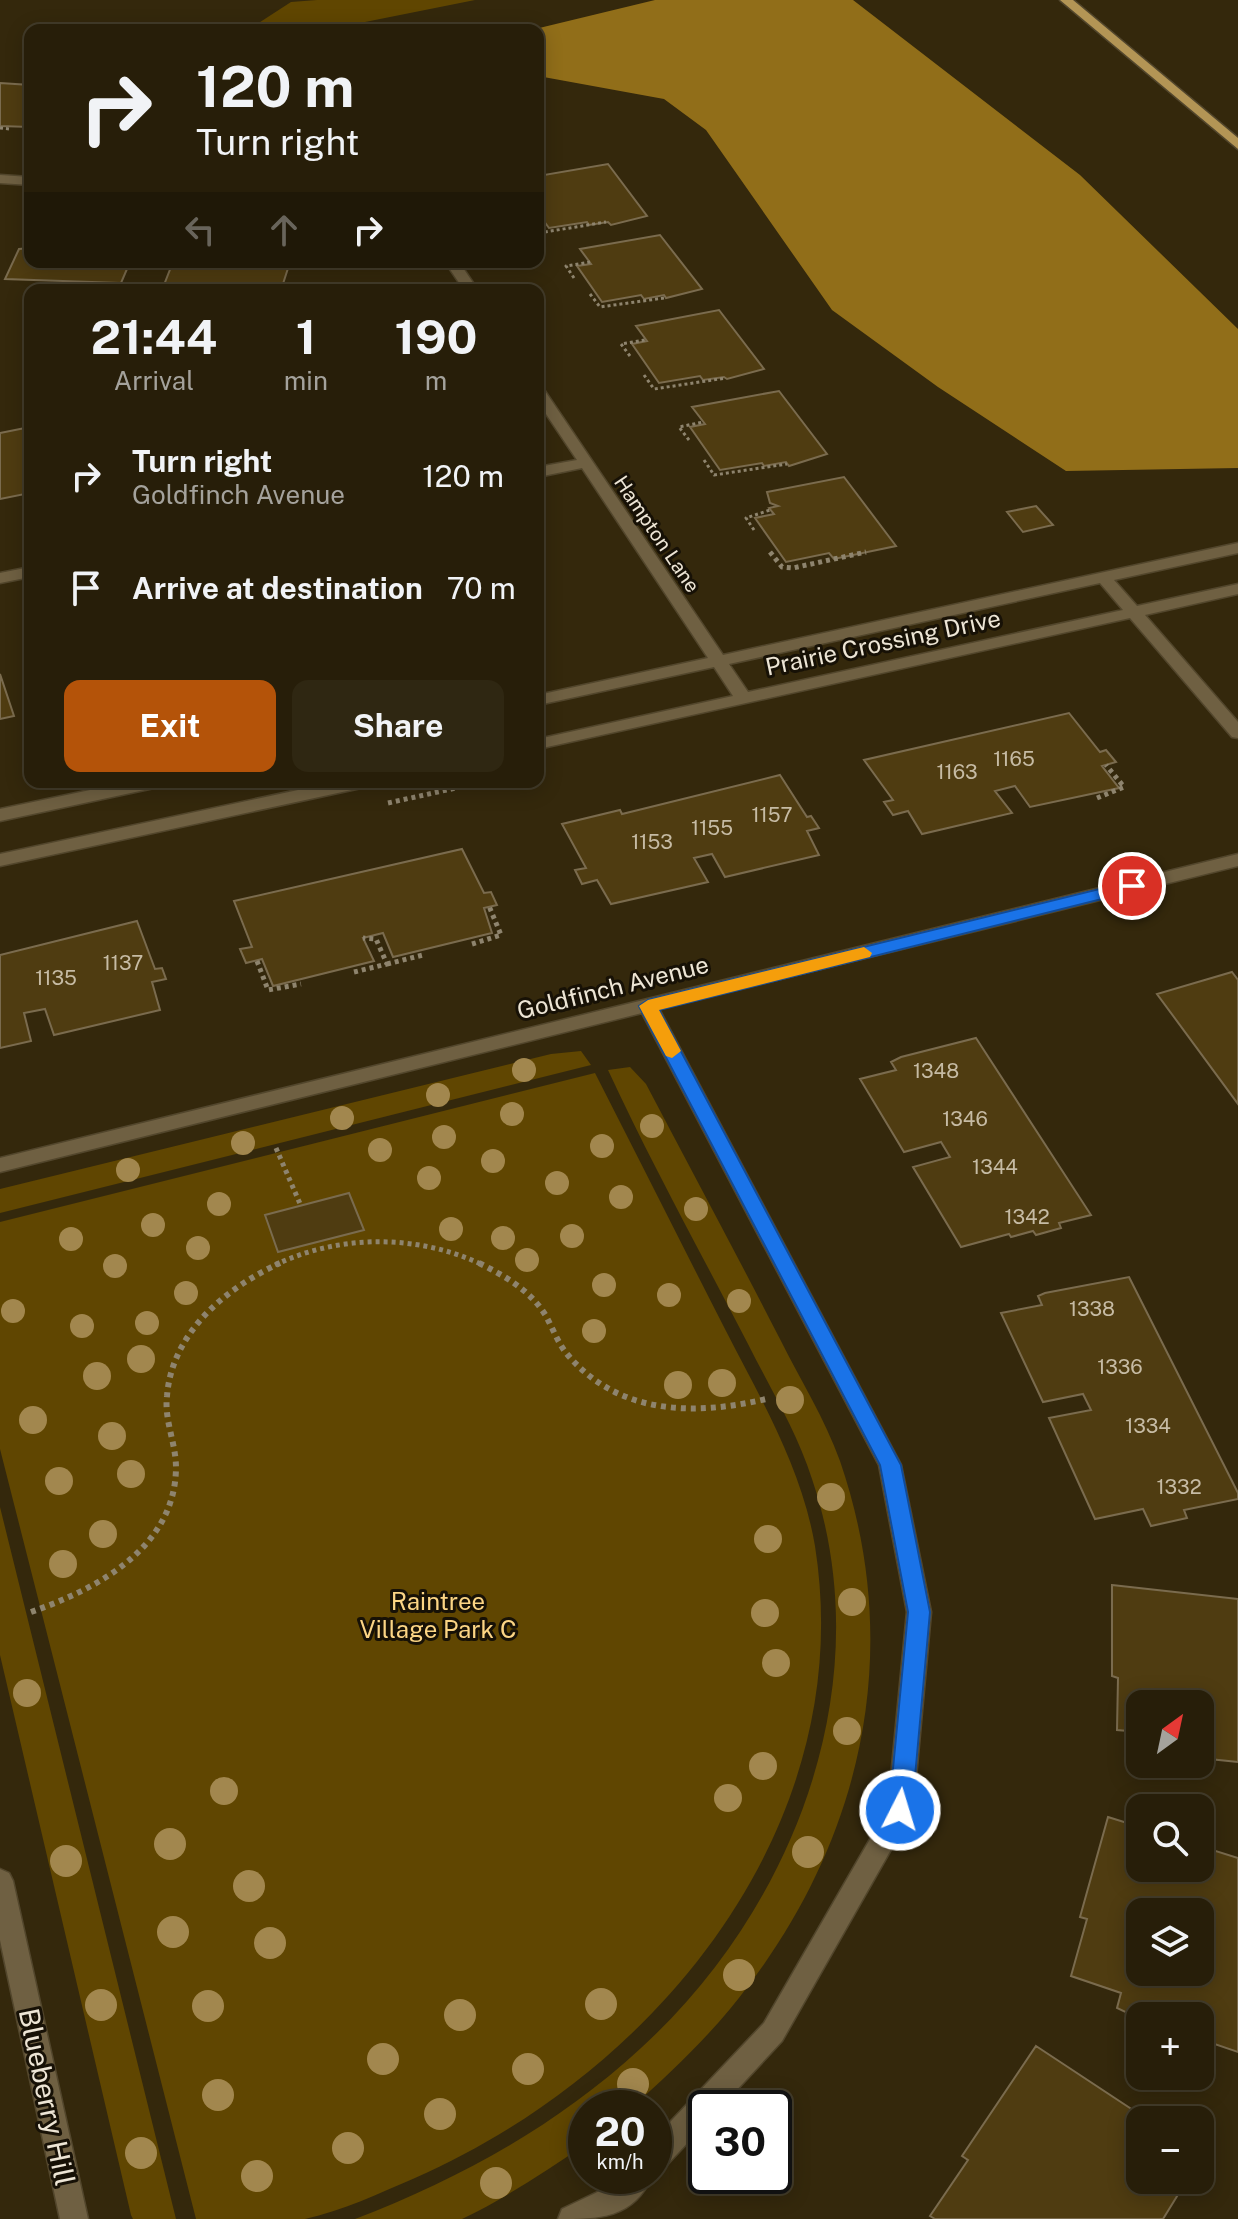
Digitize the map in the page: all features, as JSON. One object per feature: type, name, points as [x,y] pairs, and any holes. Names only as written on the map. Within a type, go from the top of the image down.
[{"type":"main road","points":[[1066,0],[1238,145]]},
{"type":"street","points":[[0,179],[24,181]]},
{"type":"street","name":"Hampton Lane","points":[[544,400],[744,699]]},
{"type":"street","points":[[544,471],[585,463]]},
{"type":"street","name":"Prairie Crossing Drive","points":[[544,699],[1238,548]]},
{"type":"street","points":[[0,578],[24,573]]},
{"type":"street","points":[[1104,578],[1238,733]]},
{"type":"street","name":"Prairie Crossing Drive","points":[[544,743],[1238,589]]},
{"type":"street","points":[[0,815],[126,788]]},
{"type":"street","points":[[0,860],[333,788]]},
{"type":"street","name":"Goldfinch Avenue","points":[[0,1165],[1238,860]]},
{"type":"street","points":[[648,1006],[890,1465],[919,1612],[900,1810],[773,2032],[672,2140]]},
{"type":"street","name":"Blueberry Hill","points":[[0,1881],[74,2219]]},
{"type":"street","points":[[572,2219],[621,2194]]},
{"type":"path","points":[[0,128],[10,129]]},
{"type":"path","points":[[544,231],[606,222]]},
{"type":"path","points":[[574,278],[566,266],[590,262]]},
{"type":"path","points":[[590,294],[600,307],[664,298],[662,296]]},
{"type":"path","points":[[630,356],[621,344],[645,340]]},
{"type":"path","points":[[644,375],[654,389],[694,382],[706,384],[726,378]]},
{"type":"path","points":[[689,440],[679,427],[703,422]]},
{"type":"path","points":[[704,460],[714,475],[787,464]]},
{"type":"path","points":[[754,530],[746,518],[770,510]]},
{"type":"path","points":[[770,552],[782,567],[793,568],[866,552]]},
{"type":"path","points":[[1097,798],[1124,787],[1106,765]]},
{"type":"path","points":[[472,944],[501,935],[489,906]]},
{"type":"path","points":[[363,938],[384,936]]},
{"type":"path","points":[[376,939],[387,964]]},
{"type":"path","points":[[354,972],[423,955]]},
{"type":"path","points":[[257,961],[268,990],[301,984]]},
{"type":"path","points":[[276,1148],[301,1206]]},
{"type":"path","points":[[31,1612],[95,1587],[122,1568],[144,1546],[161,1522],[171,1497],[176,1472],[174,1447],[167,1424],[167,1392],[175,1361],[191,1331],[214,1304],[243,1282],[276,1264],[313,1251],[352,1243],[392,1242],[431,1246],[468,1258],[501,1274],[529,1295],[552,1321],[561,1346],[578,1367],[602,1386],[631,1401],[664,1410],[699,1412],[734,1408],[766,1399]]},
{"type":"green space","points":[[475,0],[355,24],[257,24],[291,2]]},
{"type":"green space","points":[[581,1051],[591,1065],[0,1213],[0,1189],[551,1054]]},
{"type":"green space","points":[[630,1067],[646,1084],[827,1430],[840,1461],[860,1534],[869,1607],[869,1679],[859,1749],[840,1818],[811,1885],[775,1948],[730,2009],[651,2090],[591,2090],[641,2048],[695,1991],[742,1928],[781,1860],[810,1787],[829,1712],[836,1634],[831,1556],[812,1479],[799,1444],[608,1070]]},
{"type":"green space","name":"Raintree Village Park C","points":[[595,1073],[766,1409],[801,1489],[815,1546],[820,1649],[805,1747],[772,1840],[723,1926],[660,2004],[587,2073],[504,2132],[415,2178],[347,2206],[305,2219],[196,2219],[0,1449],[0,1222]]},
{"type":"green space","points":[[0,1507],[176,2219],[133,2219],[131,2215],[0,1655]]},
{"type":"green space","points":[[568,2107],[568,2156],[462,2219],[355,2219],[469,2168]]},
{"type":"shaded area","points":[[655,0],[853,0],[1080,175],[1238,329],[1238,468],[1066,471],[938,387],[832,310],[706,130],[664,99],[544,77],[544,27]]},
{"type":"building","points":[[0,83],[24,85],[24,127],[0,126]]},
{"type":"building","points":[[608,164],[647,216],[611,225],[608,222],[589,225],[587,222],[549,228],[544,221],[544,175]]},
{"type":"building","points":[[660,235],[702,289],[666,298],[664,295],[644,299],[641,295],[602,302],[577,266],[591,264],[580,249]]},
{"type":"building","points":[[19,249],[24,249],[24,268],[127,268],[121,283],[5,279]]},
{"type":"building","points":[[171,268],[288,268],[283,284],[164,284]]},
{"type":"building","points":[[719,310],[764,369],[727,379],[703,380],[700,376],[659,383],[632,344],[647,341],[636,326]]},
{"type":"building","points":[[779,391],[827,454],[789,466],[786,462],[764,466],[762,463],[720,470],[690,427],[705,424],[692,407]]},
{"type":"building","points":[[24,428],[24,494],[0,499],[0,433]]},
{"type":"building","points":[[844,477],[896,546],[834,559],[829,553],[786,562],[755,518],[774,514],[769,508],[778,506],[770,503],[767,492]]},
{"type":"building","points":[[1036,506],[1053,525],[1023,532],[1007,512]]},
{"type":"building","points":[[0,674],[14,716],[0,719]]},
{"type":"building","points":[[1069,713],[1100,752],[1106,750],[1116,762],[1102,766],[1119,788],[1030,807],[1015,786],[995,791],[1012,813],[922,834],[908,811],[893,815],[884,802],[893,800],[864,760]]},
{"type":"building","points":[[780,775],[807,817],[811,816],[819,828],[807,831],[819,855],[725,877],[712,854],[694,858],[708,882],[611,904],[597,880],[582,884],[575,870],[586,868],[562,824],[620,810],[622,814]]},
{"type":"building","points":[[462,849],[484,893],[491,892],[497,905],[484,908],[492,933],[393,957],[383,933],[363,938],[374,961],[273,986],[262,959],[246,963],[240,949],[252,947],[234,901]]},
{"type":"building","points":[[137,921],[155,969],[162,968],[166,979],[152,982],[160,1010],[54,1035],[45,1009],[24,1013],[31,1041],[0,1048],[0,955]]},
{"type":"building","points":[[1232,972],[1238,980],[1238,1104],[1157,994]]},
{"type":"building","points":[[976,1038],[1091,1215],[1059,1223],[1061,1228],[1036,1235],[1033,1231],[1011,1237],[1009,1234],[961,1247],[913,1167],[950,1157],[941,1142],[904,1152],[860,1079],[896,1070],[891,1062],[901,1057]]},
{"type":"building","points":[[349,1193],[364,1230],[278,1252],[265,1215]]},
{"type":"building","points":[[1129,1277],[1238,1493],[1238,1499],[1184,1510],[1187,1518],[1151,1526],[1143,1509],[1095,1519],[1049,1418],[1091,1410],[1083,1394],[1043,1402],[1001,1313],[1042,1305],[1038,1296],[1045,1293]]},
{"type":"building","points":[[1112,1585],[1238,1599],[1238,1762],[1214,1759],[1214,1690],[1126,1690],[1126,1731],[1117,1730],[1118,1678],[1112,1676]]},
{"type":"building","points":[[1108,1817],[1126,1823],[1126,1882],[1214,1882],[1214,1850],[1238,1858],[1238,2052],[1214,2044],[1214,2002],[1126,2002],[1126,2012],[1117,2008],[1121,1993],[1071,1976],[1087,1919],[1080,1917]]},
{"type":"building","points":[[1036,2046],[1127,2106],[1126,2194],[1178,2194],[1163,2219],[935,2219],[930,2216],[968,2160],[962,2156]]},
{"type":"slow traffic","points":[[672,1051],[648,1006],[864,953]]},
{"type":"route","points":[[900,1810],[919,1612],[890,1465],[648,1006],[1132,886]]}]
